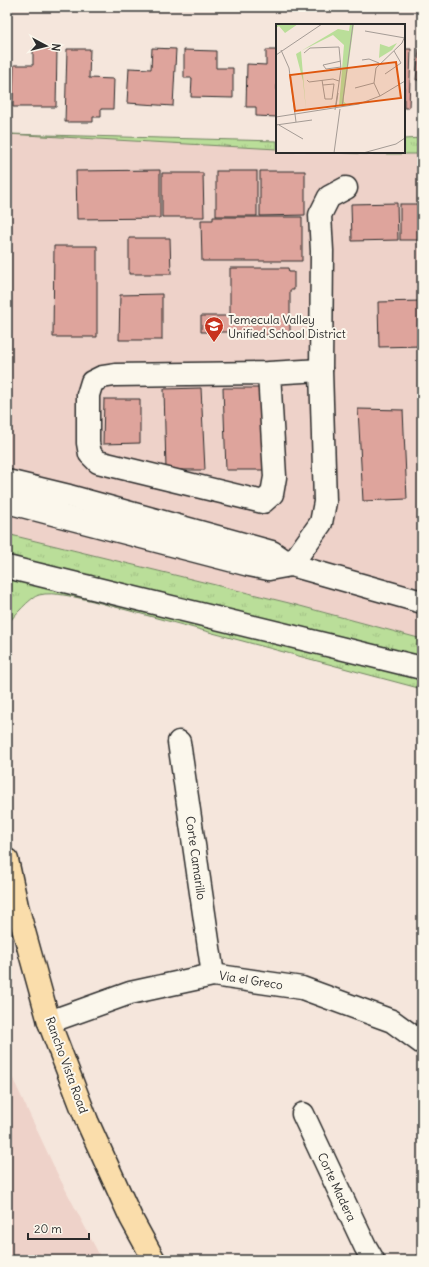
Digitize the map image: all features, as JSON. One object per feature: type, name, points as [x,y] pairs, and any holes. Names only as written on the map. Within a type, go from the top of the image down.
[{"type":"main road","name":"Rancho Vista Road","points":[[7,860],[17,906],[50,1022],[87,1121],[131,1218],[154,1260]]},
{"type":"street","points":[[7,502],[249,565],[269,568],[291,565],[321,523],[325,502],[322,370],[322,251],[320,215],[329,197],[346,188]]},
{"type":"street","points":[[269,373],[274,477],[272,494],[263,502],[98,462],[90,454],[88,443],[88,395],[92,382],[102,377],[115,375],[269,373],[322,370]]},
{"type":"street","points":[[7,481],[69,496],[272,552],[291,565],[422,602]]},
{"type":"street","points":[[7,567],[422,668]]},
{"type":"street","name":"Corte Camarillo","points":[[179,742],[214,974]]},
{"type":"street","name":"Via el Greco","points":[[50,1022],[130,993],[214,974],[302,988],[392,1021],[422,1043]]},
{"type":"street","name":"Corte Madera","points":[[303,1114],[373,1260]]},
{"type":"shaded area","name":"Temecula Valley Unified School District","points":[[7,134],[276,141],[276,153],[405,153],[405,139],[422,138],[422,639],[289,603],[7,534]]},
{"type":"shaded area","points":[[7,1066],[57,1173],[102,1260],[7,1260]]},
{"type":"green space","points":[[7,134],[276,141],[276,149]]},
{"type":"green space","points":[[422,138],[422,154],[348,153],[405,153],[405,139]]},
{"type":"green space","points":[[7,534],[289,603],[422,639],[422,689],[66,595],[39,595],[27,603],[7,624]]},
{"type":"building","points":[[33,48],[57,49],[56,107],[13,107],[14,65],[33,65]]},
{"type":"building","points":[[152,48],[176,49],[173,106],[127,103],[129,68],[151,69]]},
{"type":"building","points":[[67,49],[90,49],[89,78],[114,79],[113,109],[101,109],[101,117],[93,117],[93,122],[65,122]]},
{"type":"building","points":[[405,49],[411,49],[409,108],[405,108]]},
{"type":"building","points":[[419,49],[422,49],[422,80],[416,80]]},
{"type":"building","points":[[184,50],[216,51],[216,68],[233,68],[233,98],[191,97],[192,78],[184,78]]},
{"type":"building","points":[[266,50],[276,50],[276,117],[256,116],[256,107],[246,107],[247,64],[266,65]]},
{"type":"building","points":[[160,170],[160,218],[77,219],[76,171]]},
{"type":"building","points":[[216,171],[257,171],[257,216],[216,216]]},
{"type":"building","points":[[260,171],[305,171],[305,215],[260,216]]},
{"type":"building","points":[[162,173],[203,173],[204,217],[162,217]]},
{"type":"building","points":[[397,203],[398,240],[352,241],[351,204]]},
{"type":"building","points":[[400,204],[422,204],[422,240],[400,240]]},
{"type":"building","points":[[213,217],[302,217],[302,261],[202,261],[201,220],[213,220]]},
{"type":"building","points":[[129,238],[170,238],[171,274],[129,274]]},
{"type":"building","points":[[54,246],[97,246],[97,337],[53,337]]},
{"type":"building","points":[[230,268],[288,268],[289,272],[294,272],[294,290],[290,290],[290,335],[230,335],[230,332],[201,332],[201,316],[230,316]]},
{"type":"building","points":[[162,294],[162,340],[119,340],[120,295]]},
{"type":"building","points":[[421,301],[422,346],[379,347],[378,302]]},
{"type":"building","points":[[201,388],[205,470],[166,470],[164,389]]},
{"type":"building","points":[[223,388],[259,388],[264,470],[226,470]]},
{"type":"building","points":[[104,399],[140,399],[140,443],[103,444]]},
{"type":"building","points":[[358,409],[403,410],[407,499],[363,501]]},
{"type":"place","name":"Temecula Valley Unified School District","points":[[214,343]]}]
